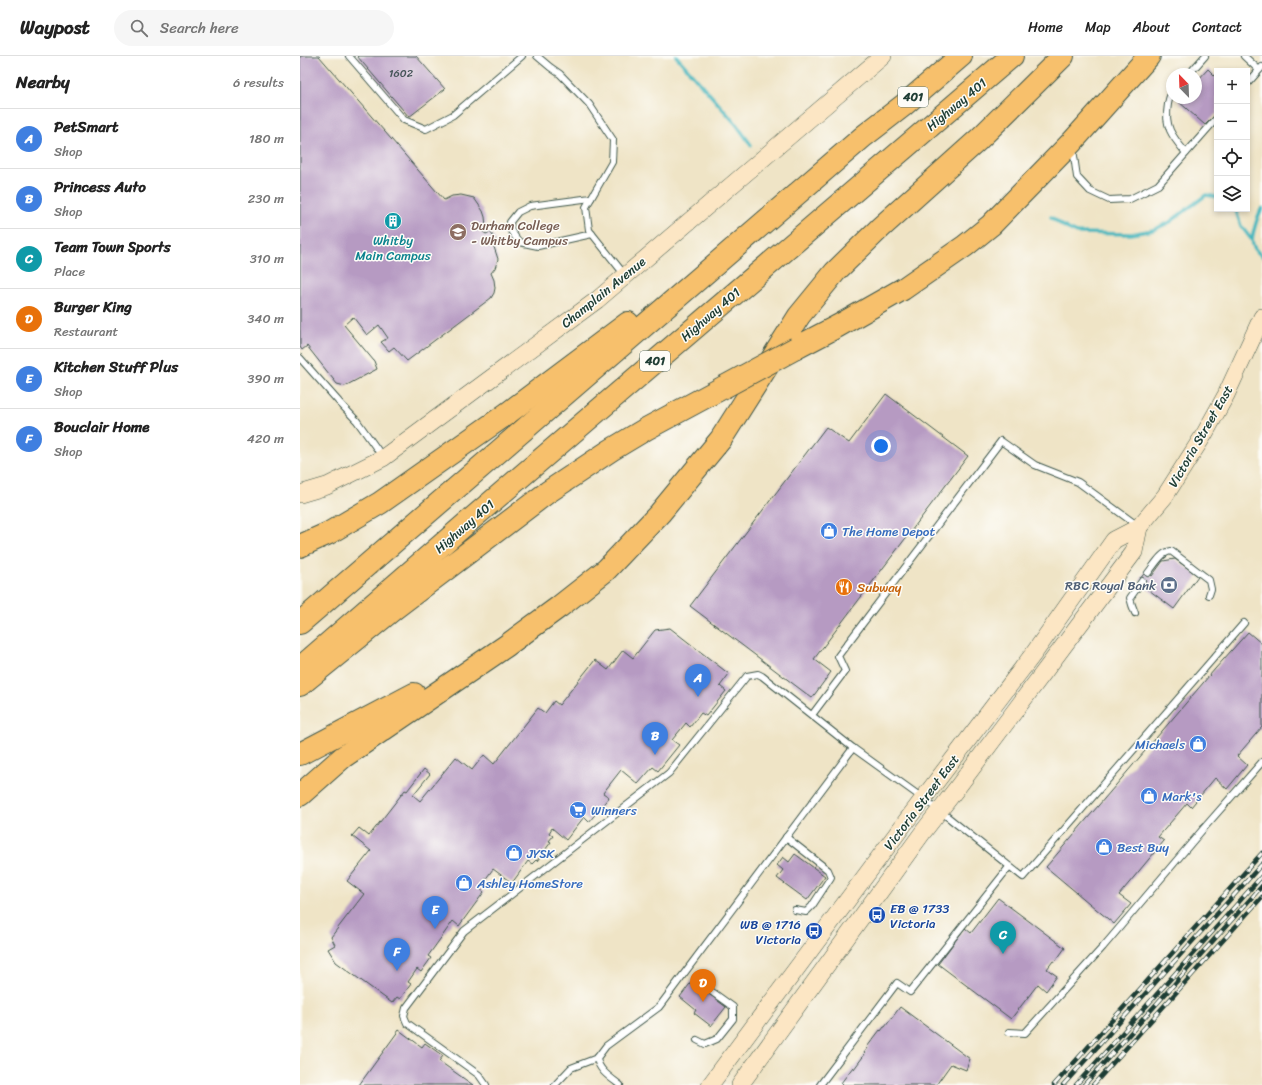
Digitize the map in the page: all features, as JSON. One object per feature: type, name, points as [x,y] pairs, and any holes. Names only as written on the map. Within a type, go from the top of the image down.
[{"type":"highway","name":"401","points":[[300,623],[864,136],[904,105],[961,56]]},
{"type":"highway","name":"Highway 401","points":[[300,668],[468,522],[1012,56]]},
{"type":"highway","points":[[300,794],[343,757],[506,646],[606,570],[660,513],[721,439],[799,316],[835,272],[879,229],[978,140],[1063,56]]},
{"type":"highway","points":[[300,685],[395,608],[548,492],[611,450],[646,429],[838,326],[903,289],[965,246],[991,225],[1072,142],[1149,56]]},
{"type":"highway","points":[[300,546],[329,533],[380,503],[508,414],[658,299],[864,136]]},
{"type":"highway","points":[[300,754],[506,646]]},
{"type":"main road","name":"Champlain Avenue","points":[[300,494],[327,486],[383,458],[597,300],[883,56]]},
{"type":"main road","name":"Victoria Street East","points":[[710,1085],[907,820],[1034,653],[1114,540],[1139,527],[1165,496],[1205,433],[1226,395],[1262,317]]},
{"type":"main road","name":"Victoria Street East","points":[[743,1084],[939,810],[1134,552],[1139,527]]},
{"type":"lane","points":[[349,56],[404,120],[426,130],[453,115],[522,56]]},
{"type":"lane","points":[[537,56],[560,74],[588,104],[613,140],[612,162],[586,207],[588,230],[626,275]]},
{"type":"lane","points":[[1194,68],[1205,56]]},
{"type":"lane","points":[[1244,56],[1261,69],[1250,81]]},
{"type":"lane","points":[[1168,104],[1167,124],[1175,141],[1186,153]]},
{"type":"lane","points":[[1072,142],[1077,177],[1090,191],[1109,200],[1130,199],[1158,185],[1214,121]]},
{"type":"lane","points":[[591,198],[530,206],[518,212],[510,222],[511,231],[519,242],[538,246],[592,234]]},
{"type":"lane","points":[[300,358],[357,421],[383,458]]},
{"type":"lane","points":[[812,715],[845,671],[838,656],[1001,440],[1035,465],[1078,482],[1139,527]]},
{"type":"lane","points":[[1148,573],[1163,555],[1171,551],[1209,580],[1211,588],[1209,596]]},
{"type":"lane","points":[[1135,613],[1130,598],[1142,581]]},
{"type":"lane","points":[[486,1085],[479,1076],[407,1023],[404,1016],[406,1008],[464,931],[669,773],[747,676],[758,674],[762,676],[853,748],[939,810],[1024,877],[1244,623]]},
{"type":"lane","points":[[555,1085],[570,1068],[597,1058],[606,1046],[659,1007],[853,748]]},
{"type":"lane","points":[[1009,1032],[1025,1032],[1103,947],[1262,762]]},
{"type":"lane","points":[[786,837],[828,870],[831,877],[812,906],[806,912],[795,910]]},
{"type":"lane","points":[[820,1085],[897,983],[910,992],[1009,866]]},
{"type":"lane","points":[[697,981],[733,1006],[733,1019],[717,1039],[705,1044],[697,1040]]},
{"type":"lane","points":[[597,1058],[598,1063],[606,1074],[620,1085]]},
{"type":"building","name":"Whitby Main Campus","points":[[300,56],[319,56],[444,200],[452,196],[461,195],[474,198],[483,211],[485,217],[486,226],[482,231],[486,234],[490,232],[496,240],[493,244],[498,259],[495,268],[491,273],[495,288],[491,298],[407,361],[394,347],[389,351],[381,342],[388,338],[379,325],[367,335],[353,317],[344,325],[374,361],[377,369],[345,386],[337,384],[307,346],[302,350],[300,347]]},
{"type":"building","points":[[357,56],[416,56],[445,89],[409,117]]},
{"type":"building","points":[[1208,69],[1214,75],[1214,116],[1205,125],[1181,104],[1202,104],[1202,76]]},
{"type":"building","name":"The Home Depot","points":[[886,394],[968,456],[814,659],[831,672],[812,698],[690,606],[826,427],[849,443]]},
{"type":"building","name":"RBC Royal Bank","points":[[1175,559],[1198,576],[1174,609],[1145,587],[1147,584],[1140,579],[1146,571],[1152,576],[1163,561]]},
{"type":"building","points":[[670,628],[729,674],[720,686],[726,691],[706,716],[701,713],[690,727],[686,723],[672,740],[679,745],[658,771],[653,767],[638,784],[621,770],[603,793],[609,797],[589,822],[584,817],[566,840],[552,828],[549,833],[553,836],[549,841],[551,842],[537,861],[536,860],[532,864],[528,861],[512,883],[493,869],[479,888],[484,892],[459,926],[453,921],[428,956],[431,958],[421,972],[417,969],[408,982],[411,984],[400,999],[397,997],[392,1003],[336,962],[328,949],[335,945],[331,937],[364,894],[347,881],[371,851],[352,836],[359,828],[369,836],[405,790],[407,791],[424,769],[430,774],[413,795],[420,801],[456,757],[472,770],[484,755],[494,764],[538,708],[545,713],[554,701],[559,705],[595,660],[608,670],[623,650],[633,658],[655,630]]},
{"type":"building","points":[[1248,632],[1262,644],[1262,727],[1237,756],[1247,765],[1227,789],[1215,778],[1191,807],[1187,803],[1158,837],[1164,841],[1119,895],[1131,904],[1114,924],[1046,867]]},
{"type":"building","points":[[795,854],[825,876],[807,900],[777,878],[783,870],[777,865],[783,857],[789,862]]},
{"type":"building","points":[[998,898],[1065,948],[1055,962],[1053,961],[1047,969],[1057,976],[1046,991],[1038,984],[1011,1019],[938,964],[965,928],[971,933]]},
{"type":"building","points":[[692,981],[726,1007],[711,1026],[694,1013],[696,1010],[680,997]]},
{"type":"building","points":[[900,1007],[970,1059],[966,1070],[951,1064],[936,1085],[842,1085],[843,1084],[841,1083],[865,1054],[864,1053],[868,1048],[867,1047]]},
{"type":"building","points":[[399,1030],[422,1047],[425,1043],[443,1056],[439,1061],[473,1085],[359,1085]]},
{"type":"waterway","points":[[676,56],[736,124],[751,145]]},
{"type":"waterway","points":[[1051,217],[1066,228],[1077,233],[1131,234],[1153,230],[1170,222],[1206,195],[1214,196]]},
{"type":"waterway","points":[[1262,208],[1259,213],[1252,241],[1255,248],[1262,256]]},
{"type":"waterway","points":[[1236,212],[1241,226],[1251,239]]},
{"type":"railway","points":[[1054,1085],[1262,853]]},
{"type":"railway","points":[[1063,1085],[1262,864]]},
{"type":"railway","points":[[1076,1085],[1262,876]]},
{"type":"railway","points":[[1084,1085],[1262,886]]},
{"type":"railway","points":[[1093,1085],[1262,897]]},
{"type":"place","name":"Whitby Main Campus","points":[[393,221]]},
{"type":"place","name":"Durham College - Whitby Campus","points":[[458,232]]},
{"type":"place","name":"The Home Depot","points":[[829,531]]},
{"type":"place","name":"RBC Royal Bank","points":[[1169,585]]},
{"type":"place","name":"Subway","points":[[844,587]]},
{"type":"place","name":"PetSmart","points":[[698,697]]},
{"type":"place","name":"Michaels","points":[[1198,744]]},
{"type":"place","name":"Princess Auto","points":[[655,755]]},
{"type":"place","name":"Mark's","points":[[1149,796]]},
{"type":"place","name":"Winners","points":[[578,810]]},
{"type":"place","name":"Best Buy","points":[[1104,847]]},
{"type":"place","name":"JYSK","points":[[514,853]]},
{"type":"place","name":"Ashley HomeStore","points":[[464,883]]},
{"type":"place","name":"EB @ 1733 Victoria","points":[[877,915]]},
{"type":"place","name":"Kitchen Stuff Plus","points":[[435,929]]},
{"type":"place","name":"WB @ 1716 Victoria","points":[[814,931]]},
{"type":"place","name":"Team Town Sports","points":[[1003,954]]},
{"type":"place","name":"Bouclair Home","points":[[397,971]]},
{"type":"place","name":"Burger King","points":[[703,1002]]}]
